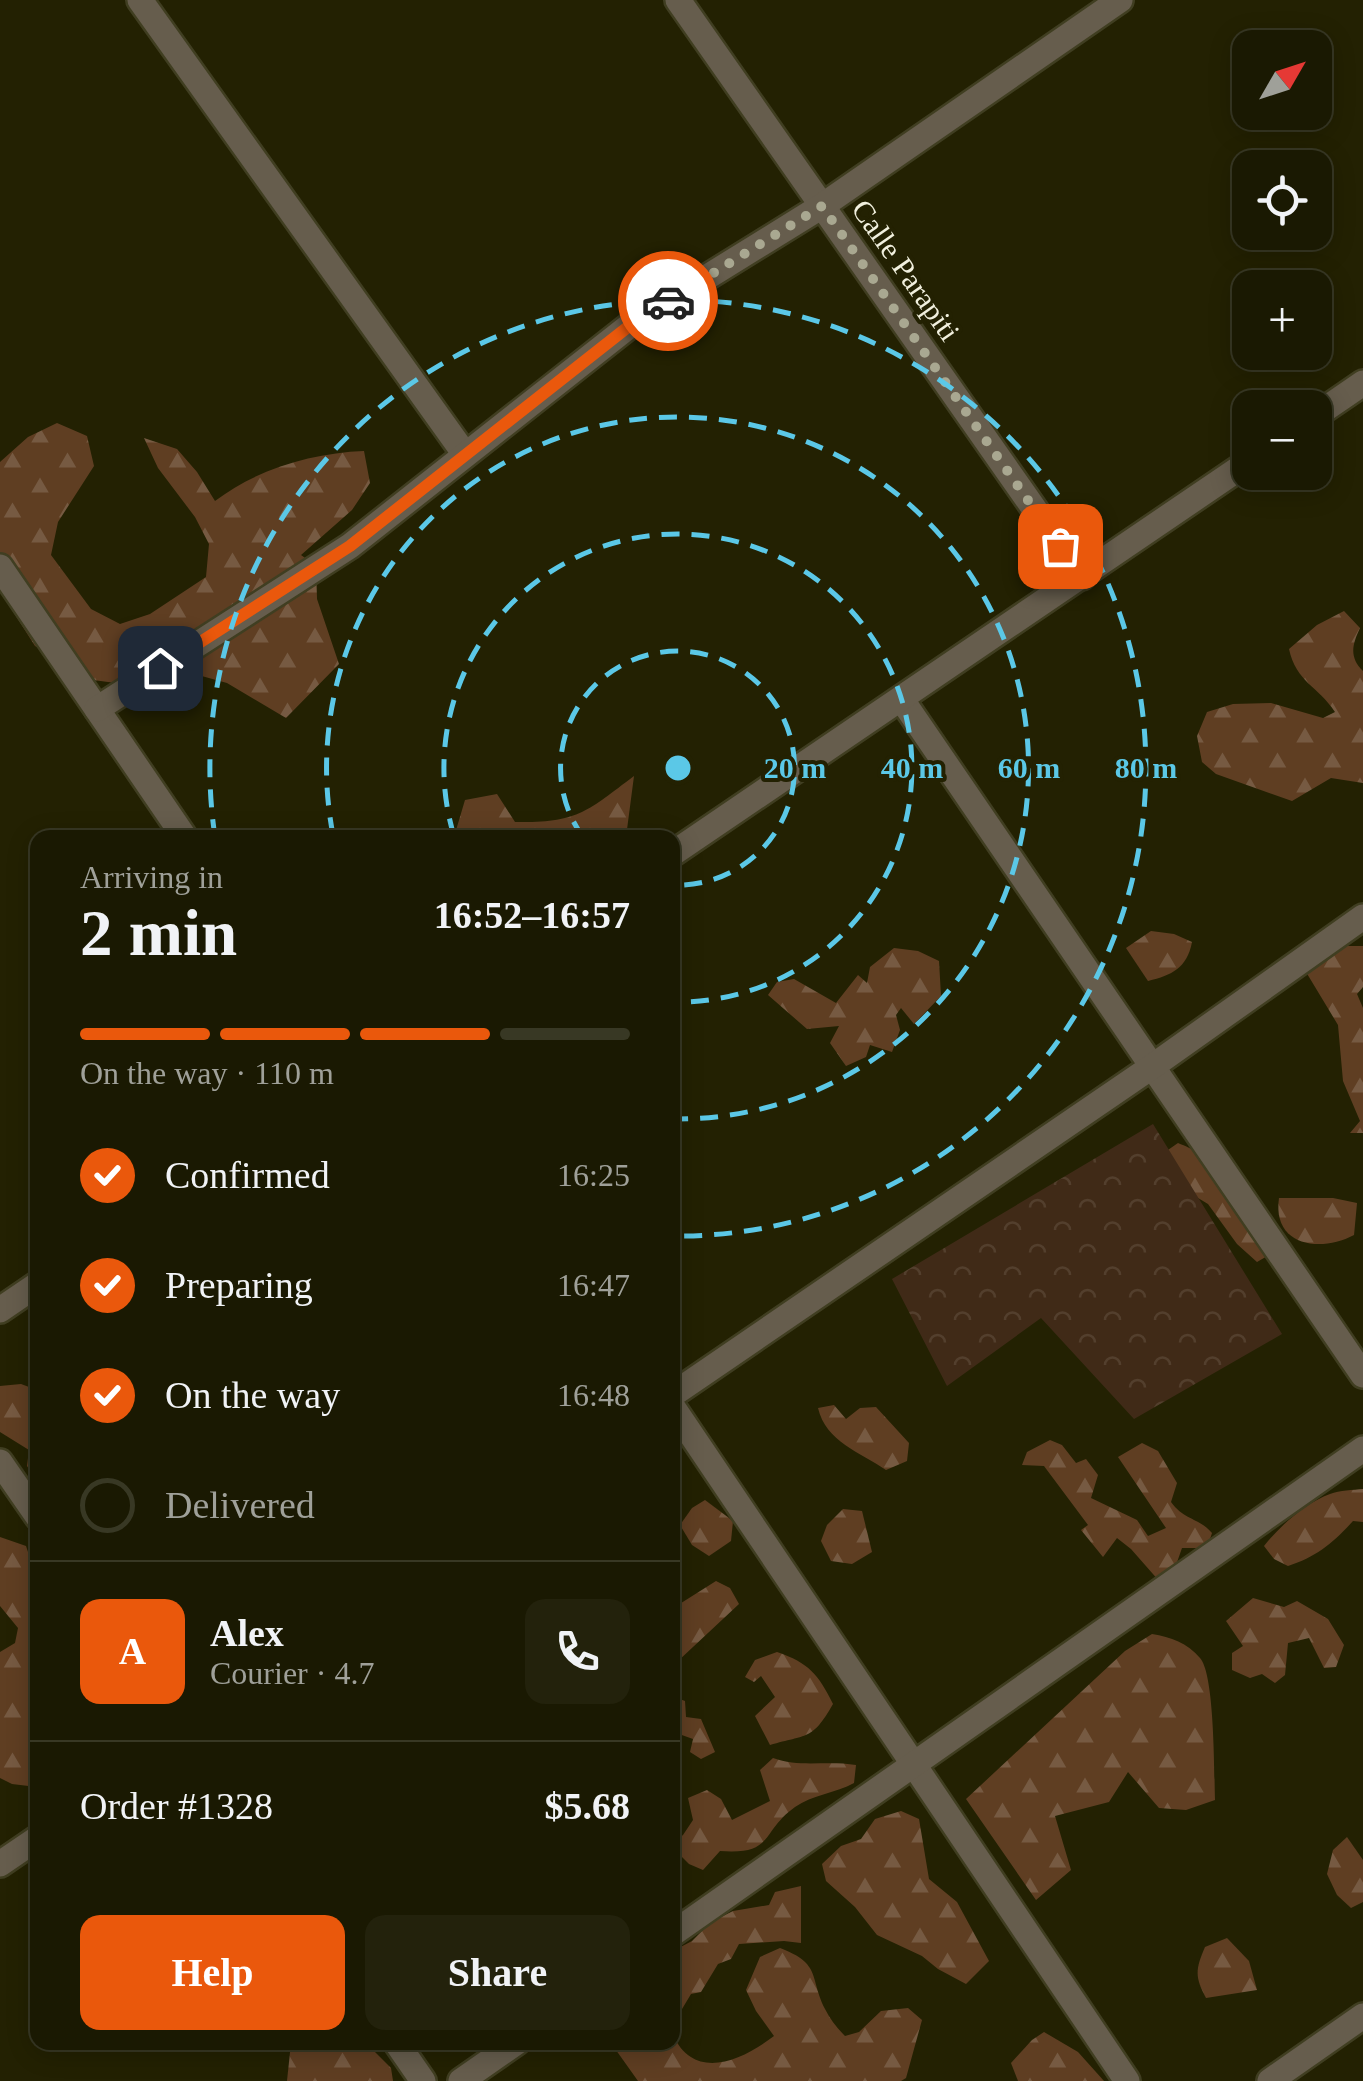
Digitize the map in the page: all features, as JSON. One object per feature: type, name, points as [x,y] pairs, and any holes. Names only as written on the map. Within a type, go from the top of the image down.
[{"type":"street","points":[[140,0],[464,454]]},
{"type":"street","name":"Calle Parapiti","points":[[678,0],[1082,577]]},
{"type":"street","points":[[97,709],[350,546],[633,323],[822,206],[1120,0]]},
{"type":"street","points":[[1332,404],[1363,383]]},
{"type":"street","points":[[680,849],[1232,473]]},
{"type":"street","points":[[0,566],[180,830]]},
{"type":"street","points":[[902,700],[1363,1375]]},
{"type":"street","points":[[680,1390],[1153,1066],[1363,917]]},
{"type":"street","points":[[0,1310],[30,1289]]},
{"type":"street","points":[[680,1418],[1127,2081]]},
{"type":"street","points":[[680,1928],[1363,1449]]},
{"type":"street","points":[[0,1462],[30,1505]]},
{"type":"street","points":[[0,1864],[30,1843]]},
{"type":"street","points":[[1270,2081],[1363,2016]]},
{"type":"street","points":[[402,2050],[423,2081]]},
{"type":"street","points":[[461,2081],[505,2050]]},
{"type":"green space","points":[[57,423],[87,436],[94,466],[58,522],[51,555],[91,609],[120,624],[150,614],[206,577],[209,544],[195,517],[158,468],[144,438],[177,449],[215,501],[249,480],[286,465],[364,451],[370,483],[352,510],[301,555],[316,566],[317,599],[339,664],[286,718],[227,683],[198,675],[131,685],[93,680],[35,646],[0,591],[0,462],[28,437]]},
{"type":"green space","points":[[1344,611],[1360,628],[1353,651],[1363,671],[1363,783],[1331,778],[1292,801],[1216,774],[1202,762],[1197,736],[1207,712],[1233,704],[1271,703],[1323,718],[1335,712],[1302,677],[1289,649],[1317,625]]},
{"type":"green space","points":[[634,776],[627,830],[456,830],[465,800],[497,794],[515,822],[553,820],[592,807]]},
{"type":"green space","points":[[1151,931],[1174,934],[1192,942],[1177,969],[1148,981],[1126,948]]},
{"type":"green space","points":[[1363,946],[1363,987],[1357,994],[1363,1008],[1363,1133],[1350,1133],[1360,1121],[1343,1081],[1338,1025],[1303,967],[1331,948]]},
{"type":"green space","points":[[894,948],[918,951],[939,961],[941,996],[914,1024],[901,1008],[896,1015],[900,1030],[892,1052],[870,1045],[866,1057],[846,1066],[830,1043],[839,1026],[807,1029],[768,995],[777,982],[794,979],[836,1003],[858,975],[867,983],[870,967]]},
{"type":"green space","points":[[1153,1124],[1282,1334],[1134,1419],[1041,1318],[947,1386],[892,1279]]},
{"type":"green space","points":[[1178,1143],[1199,1155],[1227,1196],[1270,1219],[1282,1237],[1269,1255],[1257,1262],[1237,1244],[1208,1204],[1145,1166]]},
{"type":"green space","points":[[1279,1198],[1333,1198],[1357,1203],[1354,1235],[1327,1244],[1301,1241],[1283,1227]]},
{"type":"green space","points":[[0,1386],[30,1387],[30,1470],[29,1450],[0,1432]]},
{"type":"green space","points":[[834,1405],[846,1419],[860,1408],[876,1407],[909,1443],[907,1461],[886,1470],[845,1445],[828,1430],[818,1408]]},
{"type":"green space","points":[[1050,1440],[1062,1445],[1076,1463],[1086,1459],[1098,1475],[1091,1498],[1137,1520],[1148,1536],[1166,1528],[1118,1457],[1142,1443],[1158,1451],[1177,1483],[1171,1502],[1212,1533],[1207,1548],[1182,1548],[1175,1568],[1160,1582],[1117,1538],[1103,1557],[1081,1530],[1088,1525],[1044,1466],[1022,1465],[1027,1452]]},
{"type":"green space","points":[[1363,1489],[1363,1522],[1353,1521],[1316,1554],[1288,1566],[1274,1559],[1264,1546],[1311,1503],[1334,1493]]},
{"type":"green space","points":[[705,1500],[733,1521],[731,1541],[709,1556],[692,1545],[680,1525],[692,1508]]},
{"type":"green space","points":[[843,1509],[862,1511],[872,1552],[852,1564],[831,1561],[821,1541],[827,1525]]},
{"type":"green space","points":[[0,1537],[26,1546],[30,1558],[30,1786],[0,1778],[0,1652],[15,1643],[18,1628],[0,1606]]},
{"type":"green space","points":[[716,1581],[730,1588],[739,1604],[680,1659],[680,1604]]},
{"type":"green space","points":[[1253,1598],[1284,1607],[1297,1601],[1328,1619],[1344,1645],[1336,1667],[1324,1668],[1309,1638],[1288,1643],[1285,1675],[1275,1683],[1262,1674],[1250,1678],[1232,1670],[1232,1653],[1243,1646],[1226,1621]]},
{"type":"green space","points":[[1152,1634],[1184,1645],[1200,1658],[1205,1668],[1211,1703],[1215,1800],[1186,1810],[1159,1808],[1128,1772],[1109,1802],[1055,1816],[1071,1870],[1036,1900],[966,1799],[1125,1651]]},
{"type":"green space","points":[[777,1652],[811,1671],[833,1704],[814,1730],[770,1745],[755,1716],[775,1697],[761,1676],[754,1682],[745,1677],[755,1660]]},
{"type":"green space","points":[[680,1699],[685,1701],[686,1717],[701,1719],[715,1752],[701,1759],[690,1752],[693,1739],[680,1734]]},
{"type":"green space","points":[[773,1758],[793,1763],[856,1765],[854,1783],[795,1807],[759,1845],[720,1851],[703,1870],[689,1864],[680,1855],[680,1837],[693,1820],[688,1798],[707,1790],[721,1799],[732,1820],[770,1801],[760,1770]]},
{"type":"green space","points":[[901,1811],[919,1819],[929,1879],[957,1902],[989,1961],[966,1984],[922,1956],[877,1935],[855,1907],[826,1881],[822,1864],[841,1846],[861,1839],[875,1819]]},
{"type":"green space","points":[[1347,1837],[1363,1860],[1363,1902],[1351,1908],[1337,1895],[1327,1874],[1333,1850]]},
{"type":"green space","points":[[801,1886],[801,1943],[739,1944],[731,1959],[718,1964],[701,1992],[691,1994],[680,2012],[680,1947],[711,1922],[733,1911],[769,1905],[775,1892]]},
{"type":"green space","points":[[1227,1938],[1249,1961],[1257,1990],[1206,1998],[1198,1973],[1202,1955],[1205,1947]]},
{"type":"green space","points":[[780,1948],[802,1960],[812,1972],[825,2009],[845,2036],[859,2032],[881,2011],[908,2008],[922,2020],[906,2078],[638,2081],[616,2050],[680,2050],[680,2046],[693,2058],[719,2062],[747,2053],[774,2036],[746,1990],[760,1957]]},
{"type":"green space","points":[[1044,2032],[1078,2052],[1104,2081],[1018,2081],[1011,2063]]},
{"type":"green space","points":[[290,2050],[373,2050],[391,2068],[393,2081],[287,2081]]},
{"type":"way so far","points":[[668,301],[822,206],[1060,546]]},
{"type":"route","points":[[160,668],[350,546],[633,323],[668,301]]}]
